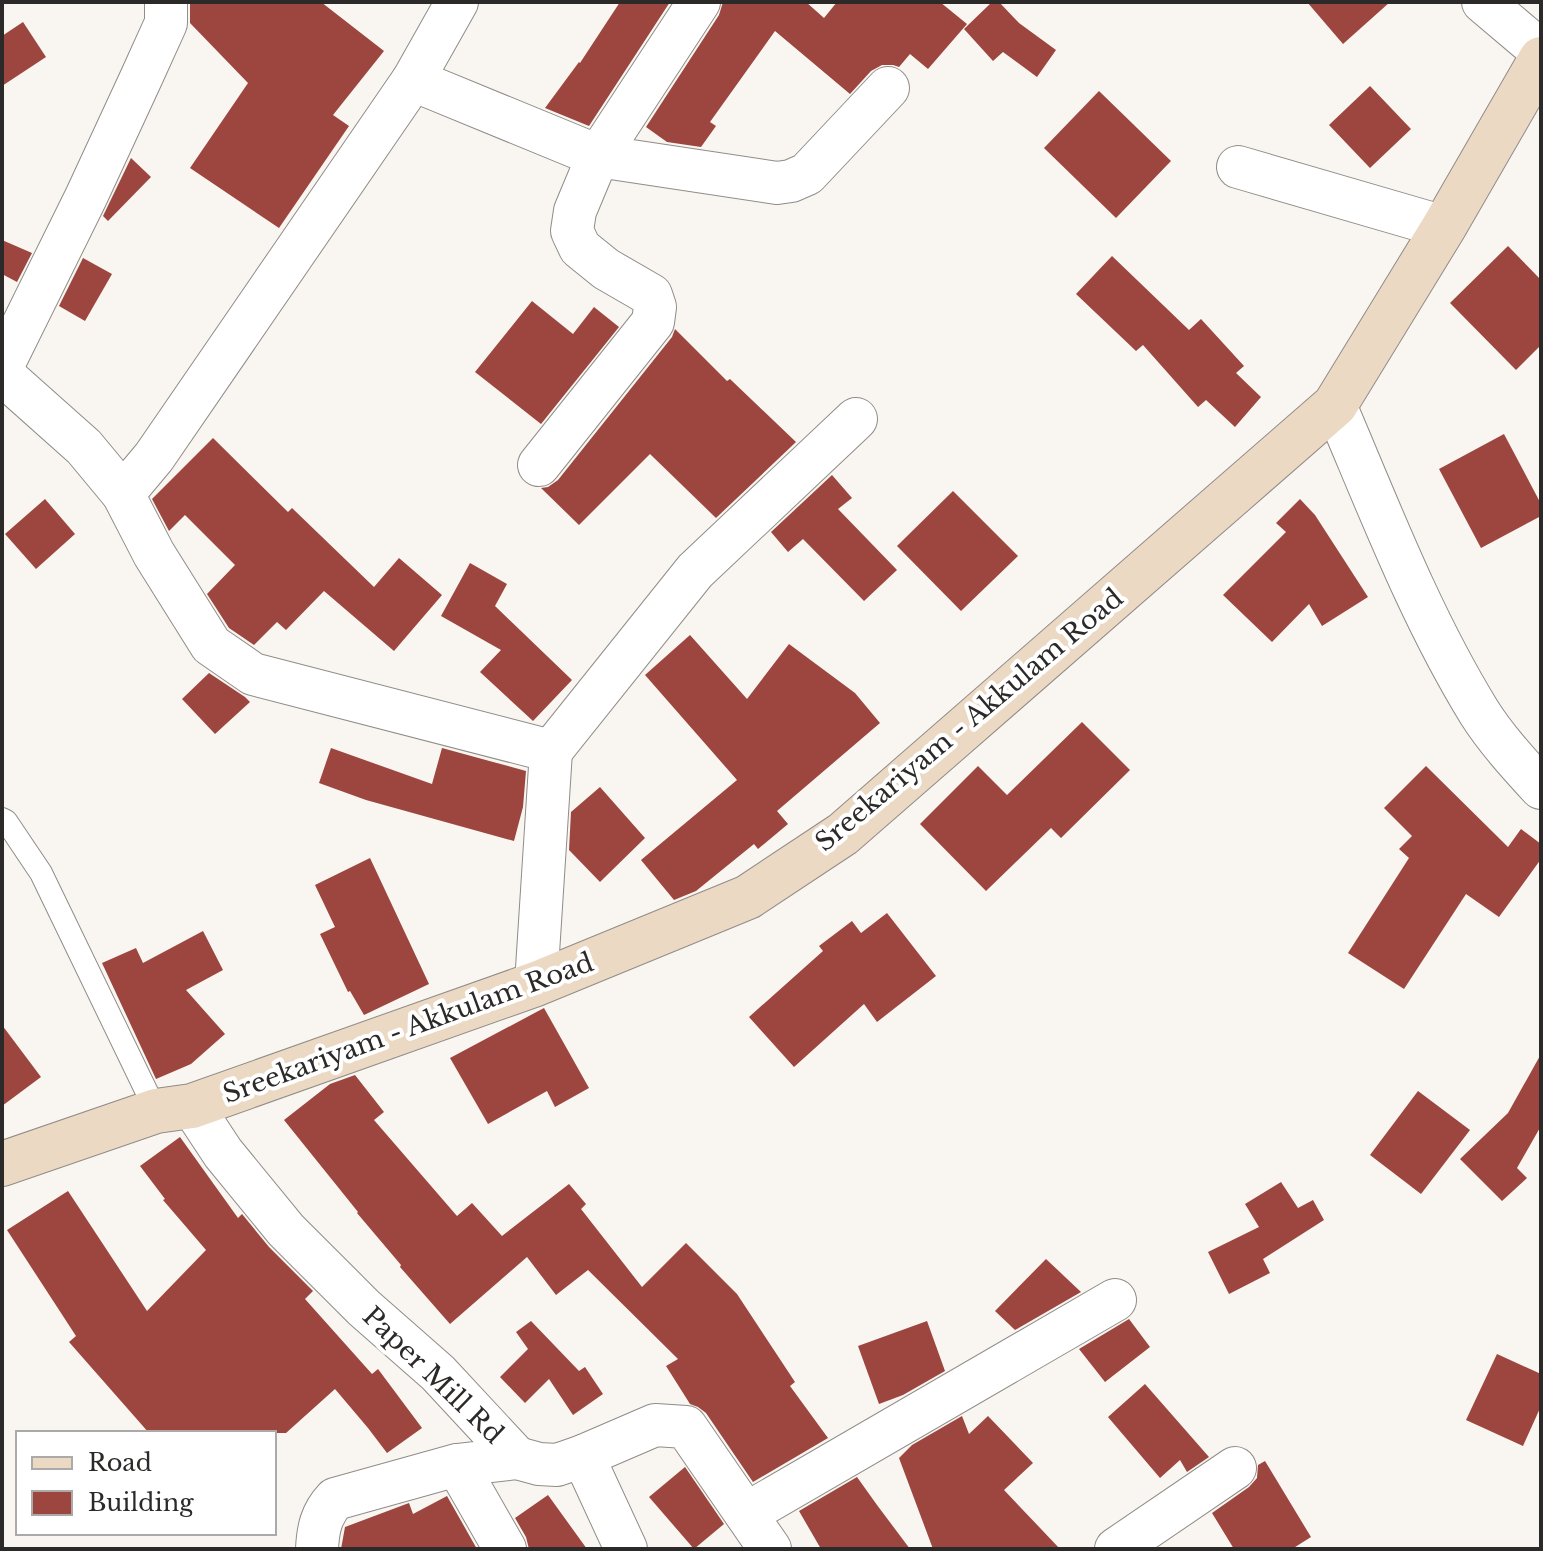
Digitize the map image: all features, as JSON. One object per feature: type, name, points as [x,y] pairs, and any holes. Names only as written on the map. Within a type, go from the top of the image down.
[{"type":"main road","name":"Sreekariyam - Akkulam Road","points":[[2,1164],[174,1109],[536,984],[748,897],[843,834],[1335,405],[1444,227],[1541,59]]},
{"type":"street","points":[[123,494],[154,457],[413,80],[457,2]]},
{"type":"street","points":[[539,465],[653,322],[655,307],[651,295],[606,269],[580,248],[572,231],[575,211],[598,156],[699,2]]},
{"type":"street","points":[[1483,2],[1541,51]]},
{"type":"street","points":[[2,367],[142,76],[166,23],[167,3]]},
{"type":"street","points":[[413,80],[598,156],[777,183],[807,174],[888,88]]},
{"type":"street","points":[[1238,167],[1444,227]]},
{"type":"street","points":[[2,374],[84,447],[123,494],[154,554],[211,645],[253,674],[551,751]]},
{"type":"street","points":[[1335,405],[1424,611],[1479,713],[1541,788]]},
{"type":"street","points":[[536,984],[551,751],[695,571],[856,419]]},
{"type":"street","name":"Paper Mill Rd","points":[[174,1109],[223,1153],[286,1230],[364,1308],[438,1373],[517,1458]]},
{"type":"street","points":[[746,1514],[1115,1300]]},
{"type":"street","points":[[517,1458],[557,1465],[655,1425],[686,1427],[770,1549]]},
{"type":"street","points":[[583,1456],[626,1549]]},
{"type":"street","name":"Paper Mill Rd","points":[[317,1549],[324,1511],[335,1499],[457,1465],[517,1458]]},
{"type":"street","points":[[457,1465],[505,1549]]},
{"type":"street","points":[[1116,1549],[1235,1468]]},
{"type":"lane","points":[[2,819],[41,873],[174,1109]]},
{"type":"building","points":[[190,2],[321,2],[384,51],[333,115],[349,126],[279,228],[190,168],[248,83],[190,23]]},
{"type":"building","points":[[620,2],[670,2],[589,126],[545,108],[580,63]]},
{"type":"building","points":[[723,2],[806,2],[824,18],[837,2],[940,2],[967,24],[928,69],[910,54],[899,67],[882,65],[871,71],[850,94],[775,31],[710,122],[716,126],[701,147],[667,142],[646,127],[719,15]]},
{"type":"building","points":[[992,2],[999,2],[1019,23],[1056,50],[1037,77],[1003,52],[993,61],[964,29]]},
{"type":"building","points":[[1307,2],[1390,2],[1343,44]]},
{"type":"building","points":[[23,22],[46,57],[2,86],[2,36]]},
{"type":"building","points":[[1370,86],[1411,129],[1370,168],[1329,125]]},
{"type":"building","points":[[1099,91],[1171,161],[1116,218],[1044,148]]},
{"type":"building","points":[[131,158],[151,177],[108,221],[103,216]]},
{"type":"building","points":[[2,240],[32,253],[17,282],[2,274]]},
{"type":"building","points":[[1508,246],[1541,280],[1541,345],[1516,370],[1450,303]]},
{"type":"building","points":[[1112,256],[1189,330],[1201,319],[1244,366],[1236,373],[1261,397],[1235,427],[1206,400],[1198,407],[1143,345],[1136,351],[1076,294]]},
{"type":"building","points":[[83,258],[112,274],[85,321],[59,306]]},
{"type":"building","points":[[532,301],[573,334],[594,307],[619,327],[541,424],[475,372]]},
{"type":"building","points":[[675,329],[727,381],[730,379],[796,442],[716,518],[650,454],[579,525],[541,488],[558,480],[672,337]]},
{"type":"building","points":[[1504,434],[1541,504],[1541,516],[1481,548],[1439,469]]},
{"type":"building","points":[[213,438],[288,512],[292,508],[374,587],[399,558],[442,595],[394,651],[324,591],[286,630],[277,622],[254,645],[229,628],[207,594],[235,565],[185,515],[169,531],[152,499]]},
{"type":"building","points":[[832,475],[852,498],[838,509],[897,570],[864,601],[803,539],[788,552],[771,532]]},
{"type":"building","points":[[953,491],[1018,556],[961,611],[897,546]]},
{"type":"building","points":[[45,499],[75,534],[36,569],[5,534]]},
{"type":"building","points":[[1300,499],[1315,515],[1368,597],[1322,626],[1309,604],[1272,642],[1223,595],[1286,532],[1276,523]]},
{"type":"building","points":[[470,563],[507,584],[495,606],[572,680],[533,721],[480,672],[501,650],[441,616]]},
{"type":"building","points":[[690,635],[747,699],[789,644],[855,693],[880,723],[777,811],[788,824],[758,849],[754,844],[696,891],[674,900],[641,860],[737,780],[645,675]]},
{"type":"building","points":[[209,673],[250,702],[215,734],[182,699]]},
{"type":"building","points":[[1082,722],[1130,770],[1061,838],[1051,828],[986,891],[920,824],[978,766],[1007,795]]},
{"type":"building","points":[[331,748],[432,784],[442,748],[526,771],[523,807],[514,841],[366,800],[319,783]]},
{"type":"building","points":[[1426,766],[1508,847],[1521,829],[1541,844],[1541,859],[1499,917],[1466,894],[1404,989],[1348,953],[1409,858],[1399,849],[1412,836],[1384,808]]},
{"type":"building","points":[[600,787],[645,838],[600,882],[569,850],[571,812]]},
{"type":"building","points":[[370,858],[429,984],[364,1015],[348,992],[320,934],[335,927],[315,885]]},
{"type":"building","points":[[887,913],[936,976],[877,1022],[864,1004],[794,1067],[749,1017],[823,951],[819,946],[852,921],[861,933]]},
{"type":"building","points":[[203,931],[223,970],[186,990],[225,1034],[191,1064],[156,1079],[102,963],[136,948],[143,963]]},
{"type":"building","points":[[544,1008],[589,1088],[555,1107],[547,1091],[488,1124],[450,1058]]},
{"type":"building","points":[[2,1025],[41,1077],[2,1106]]},
{"type":"building","points":[[1541,1054],[1541,1126],[1517,1168],[1527,1178],[1502,1201],[1460,1159],[1508,1113]]},
{"type":"building","points":[[355,1075],[384,1112],[374,1120],[457,1216],[472,1203],[502,1236],[569,1184],[586,1204],[581,1209],[642,1287],[686,1243],[737,1294],[795,1382],[790,1386],[828,1438],[753,1482],[706,1413],[690,1404],[666,1366],[678,1359],[588,1270],[556,1295],[527,1257],[450,1324],[400,1267],[284,1120],[330,1084]]},
{"type":"building","points":[[1418,1091],[1470,1130],[1421,1194],[1370,1155]]},
{"type":"building","points":[[180,1137],[238,1218],[242,1214],[269,1247],[313,1291],[305,1299],[372,1374],[378,1369],[422,1428],[387,1453],[335,1389],[286,1433],[147,1431],[69,1342],[76,1336],[7,1230],[68,1191],[147,1311],[206,1250],[163,1200],[140,1166]]},
{"type":"building","points":[[1281,1182],[1298,1208],[1313,1200],[1324,1220],[1263,1259],[1270,1273],[1229,1294],[1208,1252],[1259,1227],[1245,1204]]},
{"type":"building","points":[[1046,1259],[1081,1292],[1015,1330],[995,1311]]},
{"type":"building","points":[[1129,1319],[1150,1347],[1105,1382],[1079,1349]]},
{"type":"building","points":[[531,1321],[579,1371],[585,1367],[603,1394],[573,1415],[549,1379],[525,1403],[500,1377],[528,1349],[516,1332]]},
{"type":"building","points":[[927,1321],[945,1371],[903,1395],[879,1404],[858,1346]]},
{"type":"building","points":[[1497,1354],[1541,1374],[1541,1406],[1523,1446],[1466,1420]]},
{"type":"building","points":[[1145,1384],[1209,1457],[1187,1472],[1180,1460],[1160,1478],[1108,1417]]},
{"type":"building","points":[[962,1416],[969,1434],[988,1416],[1033,1463],[1004,1490],[1060,1549],[933,1549],[899,1458],[912,1445]]},
{"type":"building","points":[[1265,1461],[1311,1537],[1292,1549],[1234,1549],[1212,1513],[1249,1487],[1257,1478],[1258,1465]]},
{"type":"building","points":[[685,1467],[724,1524],[694,1549],[649,1497]]},
{"type":"building","points":[[857,1477],[910,1549],[821,1549],[799,1511]]},
{"type":"building","points":[[548,1495],[587,1549],[529,1549],[515,1518]]},
{"type":"building","points":[[447,1496],[477,1549],[341,1549],[345,1527],[409,1503],[413,1514]]}]
